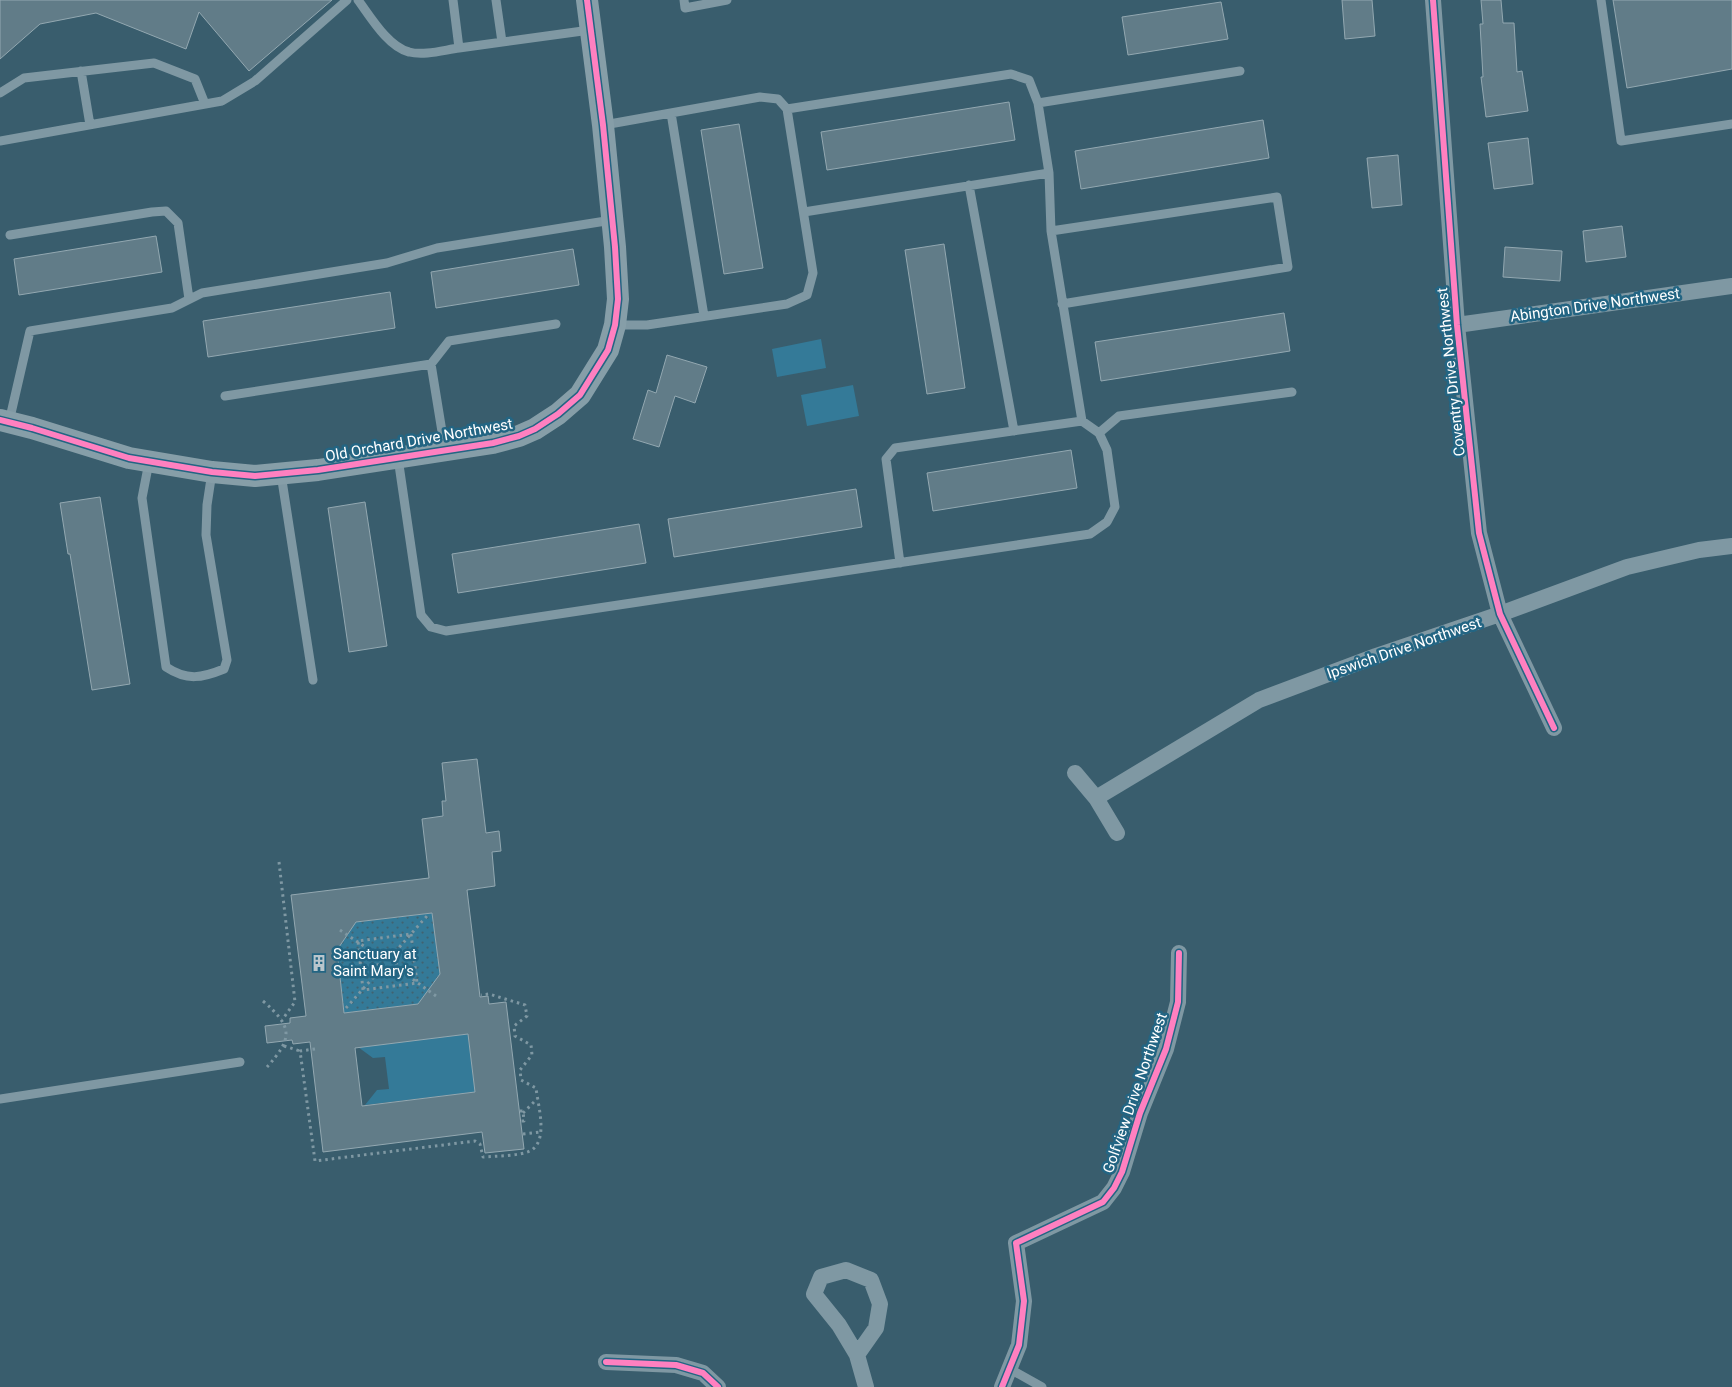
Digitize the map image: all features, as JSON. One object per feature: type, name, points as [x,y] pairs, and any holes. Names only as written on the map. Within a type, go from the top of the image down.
[{"type":"street","name":"Old Orchard Drive Northwest","points":[[4,421],[129,458],[212,472],[255,476],[318,470],[493,443],[519,436],[535,429],[558,414],[580,395],[608,350],[615,325],[618,300],[603,125],[587,0]]},
{"type":"street","name":"Coventry Drive Northwest","points":[[1433,0],[1458,325],[1479,533],[1500,614],[1554,728]]},
{"type":"street","name":"Abington Drive Northwest","points":[[1458,325],[1732,286]]},
{"type":"street","name":"Ipswich Drive Northwest","points":[[1096,798],[1259,700],[1376,656],[1500,614],[1626,567],[1699,550],[1732,546]]},
{"type":"street","points":[[1075,773],[1096,798],[1117,833]]},
{"type":"street","name":"Golfview Drive Northwest","points":[[1002,1387],[1019,1345],[1024,1301],[1016,1243],[1103,1202],[1114,1188],[1122,1172],[1140,1113],[1166,1049],[1178,1002],[1179,953]]},
{"type":"street","points":[[857,1355],[876,1328],[880,1304],[871,1280],[846,1270],[821,1278],[814,1294],[839,1325],[857,1355],[866,1387]]},
{"type":"street","points":[[606,1362],[676,1365],[703,1373],[718,1387]]},
{"type":"lane","points":[[0,141],[222,100],[255,81],[347,0]]},
{"type":"lane","points":[[358,0],[380,29],[397,47],[410,53],[429,53],[591,30]]},
{"type":"lane","points":[[454,0],[459,48]]},
{"type":"lane","points":[[496,0],[502,42]]},
{"type":"lane","points":[[684,0],[685,8],[727,0]]},
{"type":"lane","points":[[1601,0],[1621,141],[1732,124]]},
{"type":"lane","points":[[0,93],[24,78],[154,63],[195,79],[205,104]]},
{"type":"lane","points":[[81,71],[90,125]]},
{"type":"lane","points":[[1038,103],[1240,72]]},
{"type":"lane","points":[[787,109],[1011,74],[1030,80],[1038,103],[1049,173],[1051,231],[1082,421]]},
{"type":"lane","points":[[603,125],[760,97],[778,99],[787,109],[813,273],[807,295],[788,304],[647,324],[615,325]]},
{"type":"lane","points":[[671,112],[704,316]]},
{"type":"lane","points":[[804,212],[1049,173]]},
{"type":"lane","points":[[969,185],[1014,431]]},
{"type":"lane","points":[[1051,231],[1277,197],[1288,267],[1062,304]]},
{"type":"lane","points":[[10,235],[166,211],[178,222],[189,299]]},
{"type":"lane","points":[[4,421],[30,331],[172,308],[202,293],[387,263],[436,248],[612,220]]},
{"type":"lane","points":[[225,396],[432,364],[449,341],[556,324]]},
{"type":"lane","points":[[432,364],[445,450]]},
{"type":"lane","points":[[1099,433],[1119,416],[1292,392]]},
{"type":"lane","points":[[398,458],[421,615],[431,627],[446,632],[900,563],[1090,534],[1107,522],[1115,507],[1107,450],[1099,433],[1082,421],[895,448],[886,458],[900,563]]},
{"type":"lane","points":[[150,462],[142,498],[166,667],[177,674],[195,677],[210,675],[224,669],[227,660],[206,535],[207,505],[212,472]]},
{"type":"lane","points":[[280,474],[313,680]]},
{"type":"lane","points":[[0,1101],[240,1062]]},
{"type":"lane","points":[[1010,1369],[1042,1387]]},
{"type":"path","points":[[279,862],[295,1002],[282,1020]]},
{"type":"path","points":[[340,930],[377,955],[395,952],[427,916]]},
{"type":"path","points":[[358,941],[410,934]]},
{"type":"path","points":[[410,934],[417,983]]},
{"type":"path","points":[[358,941],[363,990]]},
{"type":"path","points":[[395,952],[397,968]]},
{"type":"path","points":[[377,955],[379,970]]},
{"type":"path","points":[[346,1008],[379,970],[397,968],[436,996]]},
{"type":"path","points":[[363,990],[417,983]]},
{"type":"path","points":[[300,1052],[314,1161],[475,1141],[480,1144],[483,1157],[524,1153],[538,1144],[541,1132],[536,1088],[521,1080],[520,1075],[520,1070],[532,1055],[531,1045],[515,1036],[514,1026],[527,1016],[525,1006],[489,994],[481,995]]},
{"type":"path","points":[[263,1001],[282,1020],[285,1031],[284,1046],[267,1067]]},
{"type":"path","points":[[284,1046],[300,1052],[316,1049]]},
{"type":"path","points":[[521,1121],[524,1121],[522,1112],[537,1098]]},
{"type":"path","points":[[523,1134],[541,1132]]},
{"type":"shaded area","points":[[821,339],[826,368],[777,377],[772,349]]},
{"type":"shaded area","points":[[853,385],[859,416],[807,426],[801,395]]},
{"type":"shaded area","points":[[432,913],[443,993],[434,1002],[344,1013],[335,934],[344,940],[350,931],[342,924]]},
{"type":"shaded area","points":[[468,1034],[475,1092],[365,1105],[377,1090],[389,1089],[385,1057],[373,1058],[358,1047]]},
{"type":"building","points":[[0,0],[332,0],[249,71],[199,12],[186,49],[96,13],[40,24],[0,59]]},
{"type":"building","points":[[1342,0],[1372,0],[1375,36],[1345,39]]},
{"type":"building","points":[[1481,0],[1501,0],[1503,23],[1514,23],[1517,72],[1522,71],[1528,111],[1486,117],[1481,77],[1483,77],[1480,24],[1483,24]]},
{"type":"building","points":[[1613,0],[1732,0],[1732,69],[1627,88]]},
{"type":"building","points":[[1221,2],[1228,39],[1128,55],[1122,17]]},
{"type":"building","points":[[1009,102],[1015,140],[827,170],[821,132]]},
{"type":"building","points":[[1263,120],[1269,158],[1081,189],[1075,151]]},
{"type":"building","points":[[739,124],[763,268],[724,274],[701,130]]},
{"type":"building","points":[[1528,138],[1533,184],[1494,189],[1488,143]]},
{"type":"building","points":[[1398,155],[1402,205],[1372,208],[1367,158]]},
{"type":"building","points":[[1622,226],[1626,257],[1586,262],[1583,231]]},
{"type":"building","points":[[156,236],[162,272],[19,295],[14,259]]},
{"type":"building","points":[[944,244],[965,388],[927,394],[905,250]]},
{"type":"building","points":[[1505,247],[1562,251],[1560,281],[1503,277]]},
{"type":"building","points":[[573,249],[579,285],[436,308],[431,272]]},
{"type":"building","points":[[390,292],[395,328],[208,357],[203,321]]},
{"type":"building","points":[[1284,313],[1290,351],[1101,381],[1095,342]]},
{"type":"building","points":[[667,355],[707,367],[695,403],[675,396],[659,447],[633,439],[648,390],[656,393]]},
{"type":"building","points":[[1071,450],[1077,488],[933,511],[927,473]]},
{"type":"building","points":[[856,489],[862,527],[674,557],[668,519]]},
{"type":"building","points":[[100,497],[130,684],[92,690],[60,503]]},
{"type":"building","points":[[365,502],[387,646],[349,652],[328,508]]},
{"type":"building","points":[[639,524],[646,563],[458,593],[452,554]]},
{"type":"building","name":"Sanctuary at Saint Mary's","points":[[477,759],[486,833],[499,831],[501,851],[492,852],[495,886],[467,890],[480,997],[488,996],[489,1004],[506,1002],[524,1149],[485,1153],[482,1132],[323,1152],[310,1042],[293,1044],[292,1040],[267,1043],[265,1026],[290,1023],[290,1018],[306,1016],[291,895],[429,878],[422,819],[443,816],[442,801],[446,801],[442,763]],"holes":[[[432,913],[440,974],[418,1004],[344,1013],[337,950],[356,922]],[[468,1034],[475,1092],[362,1106],[355,1048]]]},
{"type":"cycle path","points":[[0,420],[129,458],[212,472],[255,476],[318,470],[493,443],[519,436],[535,429],[558,414],[580,395],[608,350],[615,325],[618,299],[603,125],[587,0]]},
{"type":"cycle path","points":[[1433,0],[1457,325],[1479,533],[1500,614],[1554,728]]},
{"type":"cycle path","points":[[1002,1387],[1019,1345],[1024,1301],[1016,1243],[1103,1202],[1114,1188],[1122,1172],[1140,1113],[1166,1049],[1178,1002],[1179,953]]},
{"type":"cycle path","points":[[606,1362],[676,1365],[703,1373],[718,1387]]},
{"type":"place","name":"Sanctuary at Saint Mary's","points":[[319,963]]}]
